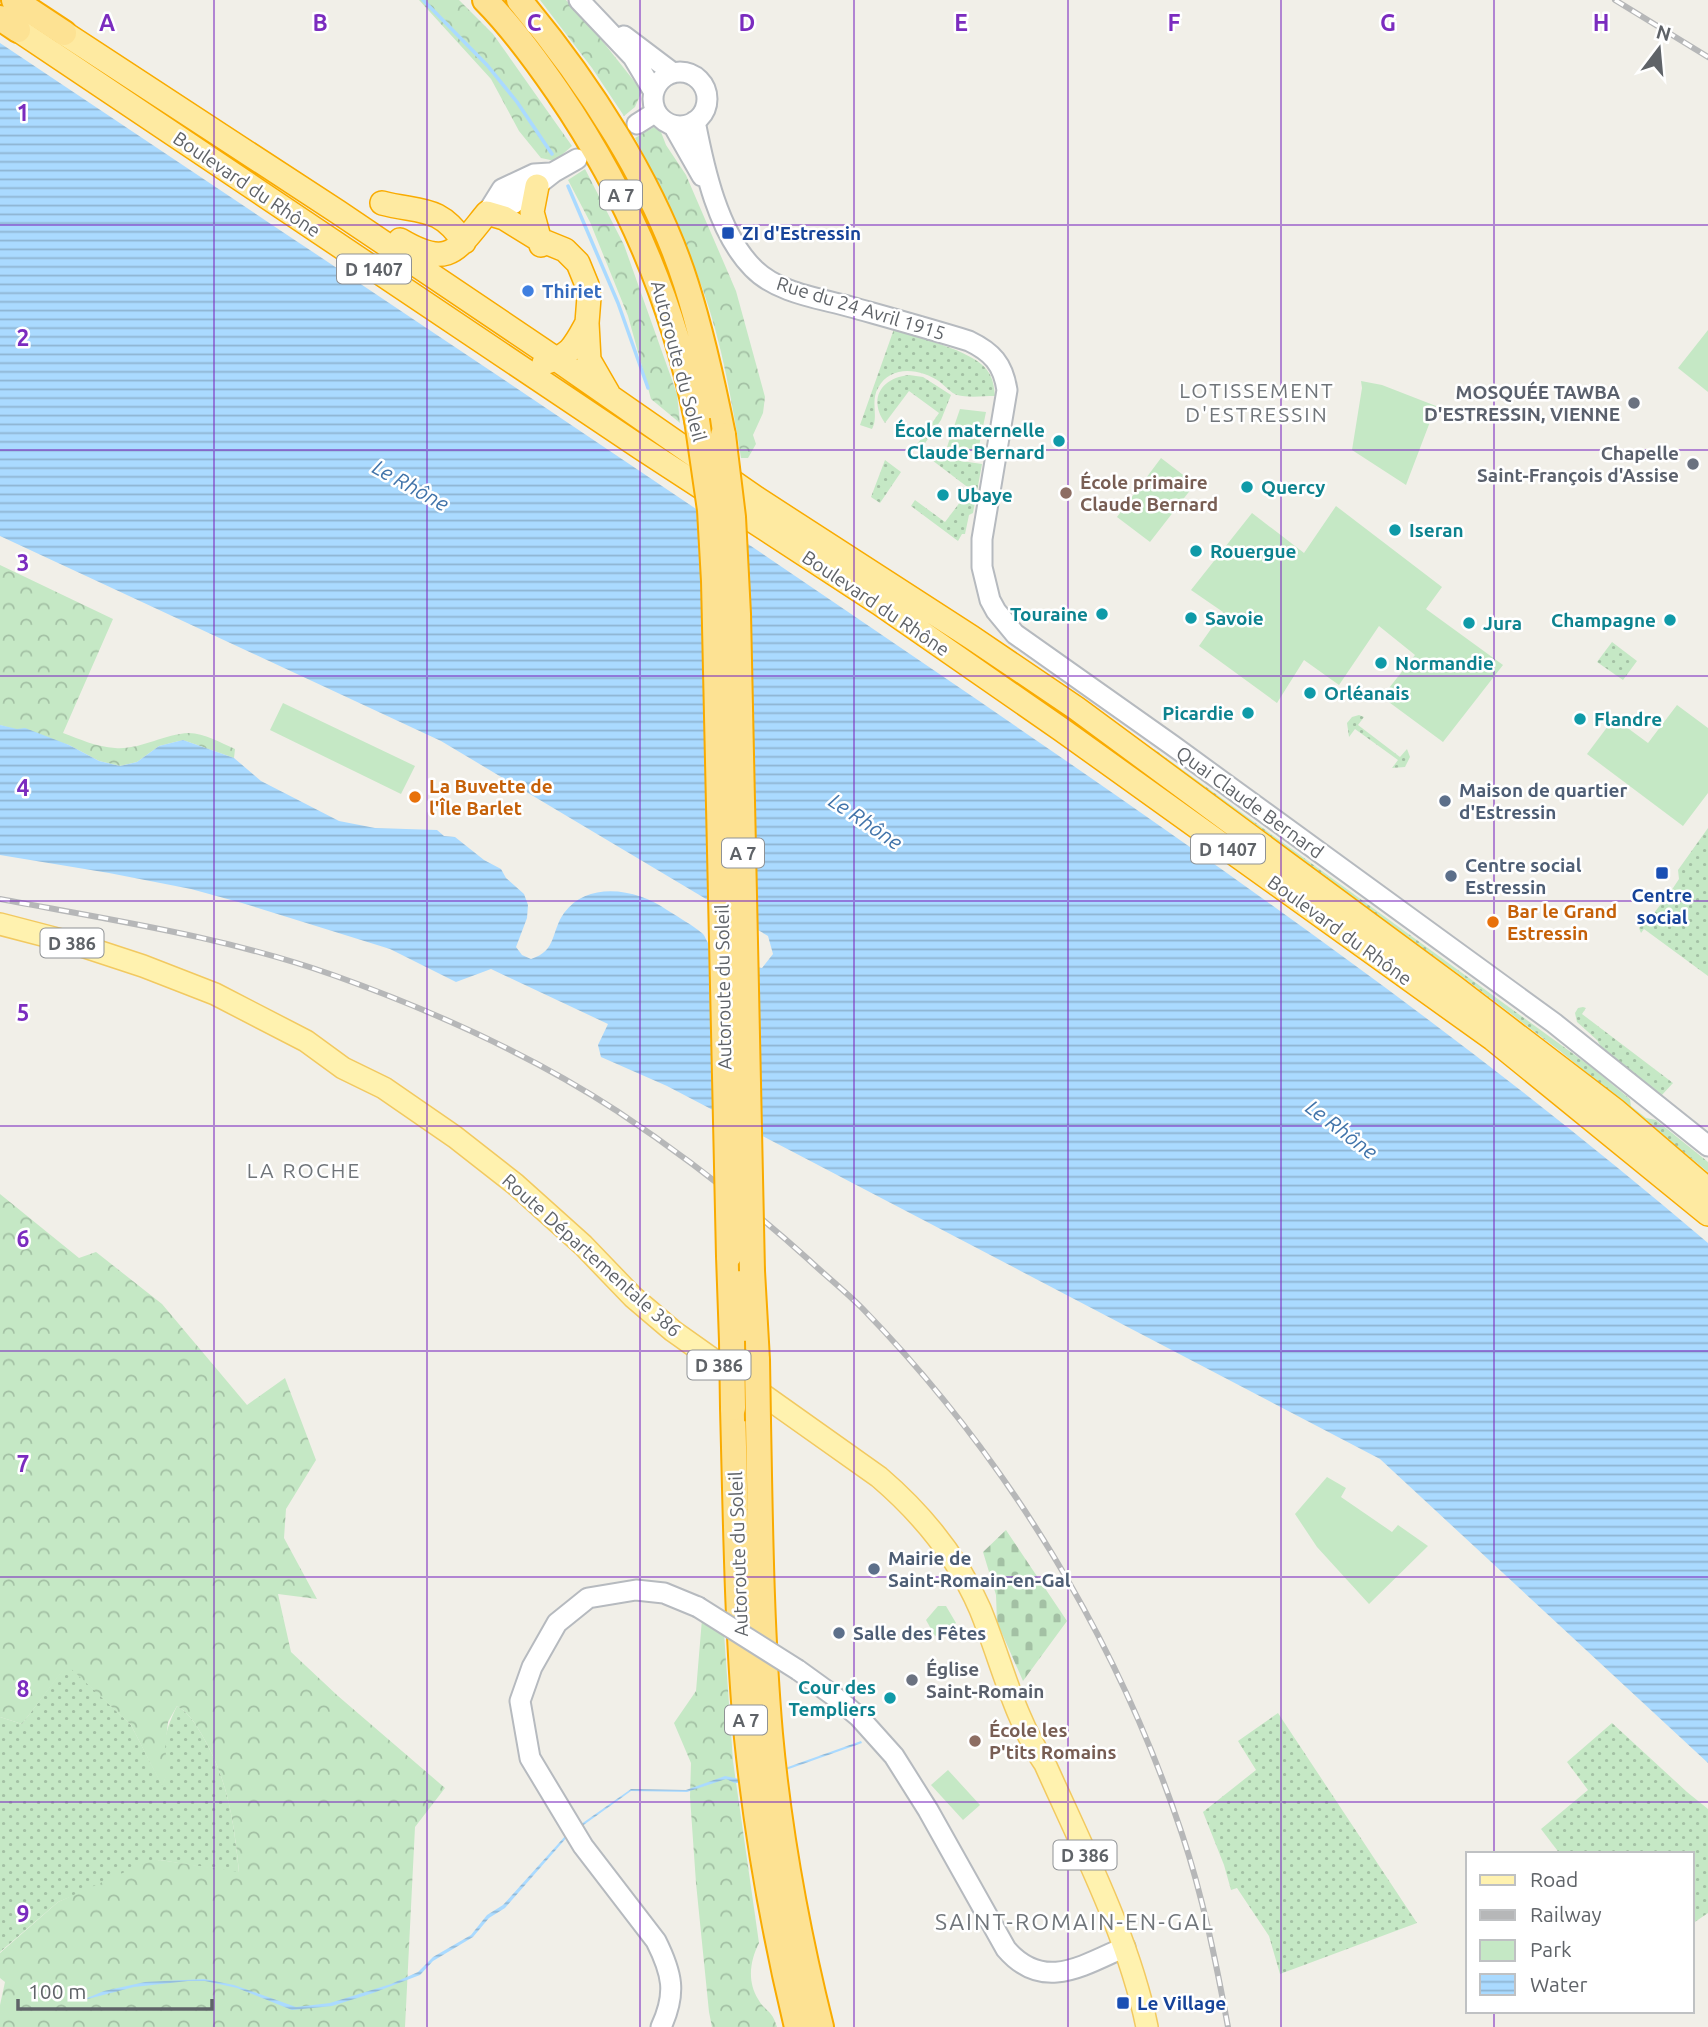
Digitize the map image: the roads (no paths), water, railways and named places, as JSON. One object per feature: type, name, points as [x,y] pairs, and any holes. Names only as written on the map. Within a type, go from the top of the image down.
[{"type":"highway","points":[[14,0],[64,33]]},
{"type":"highway","name":"Autoroute du Soleil","points":[[485,0],[535,58],[613,179],[661,288],[697,420],[710,510],[713,581],[739,1614],[747,1737],[759,1837],[771,1910],[797,2027]]},
{"type":"highway","name":"Autoroute du Soleil","points":[[519,0],[573,68],[602,113],[634,167],[666,234],[686,284],[723,435],[733,517],[738,614],[762,1615],[770,1735],[793,1901],[821,2027]]},
{"type":"highway","name":"Boulevard du Rhône","points":[[9,24],[630,441],[879,603],[1062,730],[1493,1039],[1708,1214]]},
{"type":"highway","name":"Boulevard du Rhône","points":[[64,33],[338,212],[756,498],[1076,708],[1465,995],[1616,1111],[1708,1190]]},
{"type":"highway","points":[[193,147],[322,218],[543,364],[572,350],[587,323]]},
{"type":"highway","points":[[546,179],[532,212],[538,239],[541,246],[564,269],[575,298],[570,324],[558,348],[558,376],[565,386],[644,437],[732,505]]},
{"type":"highway","points":[[382,203],[425,211],[446,220],[464,242]]},
{"type":"highway","points":[[338,212],[361,217],[425,254],[439,256],[453,252],[487,213],[504,218],[538,239],[565,250],[578,263],[587,285],[589,360],[610,397]]},
{"type":"main road","points":[[581,1],[673,73]]},
{"type":"main road","points":[[581,1],[633,57],[654,92]]},
{"type":"main road","points":[[673,73],[689,74],[705,88],[706,104],[702,114],[685,125],[673,125],[662,120],[653,104],[654,92],[663,78],[673,73]]},
{"type":"main road","points":[[636,124],[656,113]]},
{"type":"main road","name":"Rue du 24 Avril 1915","points":[[695,121],[716,202],[728,233],[744,258],[765,278],[797,292],[969,341],[989,352],[998,363]]},
{"type":"main road","name":"Rue du 24 Avril 1915","points":[[673,125],[716,202]]},
{"type":"main road","points":[[487,213],[502,190],[534,174],[546,179],[577,159]]},
{"type":"main road","name":"Quai Claude Bernard","points":[[998,363],[1005,378],[1006,390],[982,539],[982,567],[990,600],[1006,624],[1047,658],[1554,1023],[1708,1146]]},
{"type":"main road","name":"Route Départementale 386","points":[[0,924],[73,943],[215,994],[306,1041],[343,1068],[384,1088],[455,1137],[522,1190],[583,1244],[633,1297],[673,1331],[879,1477],[907,1501],[967,1582],[1031,1739],[1045,1764],[1125,1947],[1138,1986],[1147,2027]]},
{"type":"main road","points":[[661,2027],[670,2005],[671,1974],[665,1958],[656,1941],[583,1846],[530,1758],[520,1701],[532,1667],[557,1623],[588,1598],[636,1590],[664,1593],[698,1607],[798,1670],[851,1710],[894,1756],[928,1810],[1006,1949],[1016,1961],[1032,1970],[1052,1974],[1125,1947]]},
{"type":"water","name":"Le Rhône","points":[[0,43],[816,590],[1230,875],[1521,1090],[1708,1243],[1708,1763],[1380,1459],[667,1086],[601,1057],[598,1045],[608,1024],[491,969],[456,982],[390,949],[242,903],[191,889],[0,855],[0,725],[25,728],[69,745],[99,761],[120,766],[137,762],[159,746],[183,740],[234,758],[261,781],[339,821],[375,828],[437,830],[444,836],[455,837],[484,860],[501,869],[506,878],[524,894],[528,905],[527,918],[516,947],[522,955],[531,959],[549,946],[564,913],[574,903],[599,892],[614,891],[642,897],[655,903],[700,931],[708,943],[726,956],[741,962],[762,968],[773,954],[768,936],[441,741],[0,536]]},
{"type":"water","points":[[861,1741],[862,1743],[749,1783],[735,1783],[726,1779],[687,1792],[631,1791],[578,1829],[577,1827],[631,1789],[686,1790],[725,1776],[749,1781]]},
{"type":"water","points":[[567,1834],[505,1908],[489,1918],[473,1937],[433,1961],[420,1975],[373,1993],[332,2006],[292,2010],[237,1988],[205,1981],[188,1981],[134,1987],[80,2001],[104,1991],[145,1982],[204,1979],[234,1985],[296,2007],[330,2003],[391,1984],[418,1972],[433,1957],[471,1935],[487,1915],[503,1905]]},
{"type":"waterway","points":[[423,0],[487,65],[517,102],[552,154]]},
{"type":"waterway","points":[[568,186],[618,303],[648,388]]},
{"type":"railway","points":[[1615,0],[1708,57]]},
{"type":"railway","points":[[0,899],[251,950],[333,975],[443,1018],[515,1052],[617,1111],[716,1182],[849,1296],[914,1365],[964,1425],[1052,1553],[1090,1620],[1125,1690],[1182,1834],[1208,1930],[1228,2027]]},
{"type":"place","name":"ZI d'Estressin","points":[[728,233]]},
{"type":"place","name":"Thiriet","points":[[528,291]]},
{"type":"place","name":"MOSQUÉE TAWBA D'ESTRESSIN, VIENNE","points":[[1634,403]]},
{"type":"place","name":"École maternelle Claude Bernard","points":[[1059,441]]},
{"type":"place","name":"Chapelle Saint-François d'Assise","points":[[1693,464]]},
{"type":"place","name":"Quercy","points":[[1247,487]]},
{"type":"place","name":"École primaire Claude Bernard","points":[[1066,493]]},
{"type":"place","name":"Ubaye","points":[[943,495]]},
{"type":"place","name":"Iseran","points":[[1395,530]]},
{"type":"place","name":"Rouergue","points":[[1196,551]]},
{"type":"place","name":"Touraine","points":[[1102,614]]},
{"type":"place","name":"Savoie","points":[[1191,618]]},
{"type":"place","name":"Champagne","points":[[1670,620]]},
{"type":"place","name":"Jura","points":[[1469,623]]},
{"type":"place","name":"Normandie","points":[[1381,663]]},
{"type":"place","name":"Orléanais","points":[[1310,693]]},
{"type":"place","name":"Picardie","points":[[1248,713]]},
{"type":"place","name":"Flandre","points":[[1580,719]]},
{"type":"place","name":"La Buvette de l'Île Barlet","points":[[415,797]]},
{"type":"place","name":"Maison de quartier d'Estressin","points":[[1445,801]]},
{"type":"place","name":"Centre social","points":[[1662,873]]},
{"type":"place","name":"Centre social Estressin","points":[[1451,876]]},
{"type":"place","name":"Bar le Grand Estressin","points":[[1493,922]]},
{"type":"place","name":"Mairie de Saint-Romain-en-Gal","points":[[874,1569]]},
{"type":"place","name":"Salle des Fêtes","points":[[839,1633]]},
{"type":"place","name":"Église Saint-Romain","points":[[912,1680]]},
{"type":"place","name":"Cour des Templiers","points":[[890,1698]]},
{"type":"place","name":"École les P'tits Romains","points":[[975,1741]]},
{"type":"place","name":"Le Village","points":[[1123,2003]]},
{"type":"district","name":"LOTISSEMENT D'ESTRESSIN","points":[[1257,402]]},
{"type":"district","name":"LA ROCHE","points":[[304,1170]]},
{"type":"district","name":"SAINT-ROMAIN-EN-GAL","points":[[1075,1921]]}]
